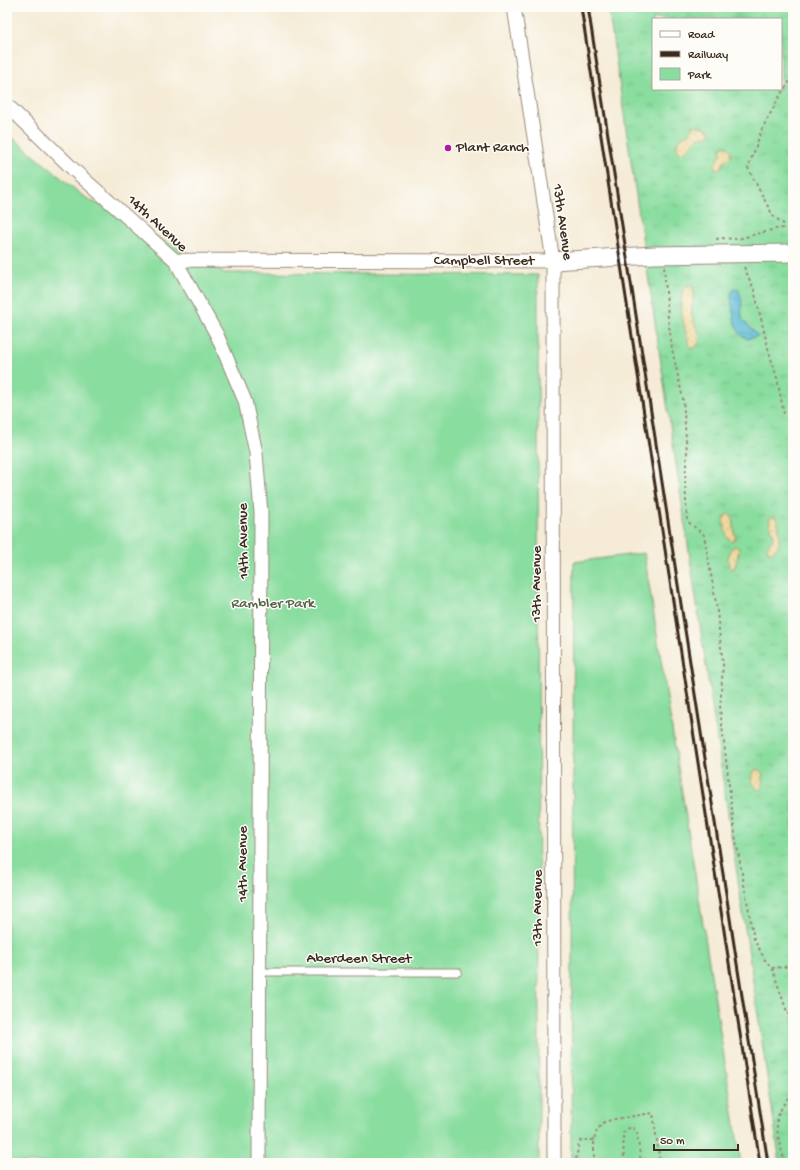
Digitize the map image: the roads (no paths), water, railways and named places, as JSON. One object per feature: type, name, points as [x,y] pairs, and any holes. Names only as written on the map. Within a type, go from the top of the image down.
[{"type":"street","name":"13th Avenue","points":[[514,7],[553,261],[554,1162]]},
{"type":"street","name":"14th Avenue","points":[[7,105],[75,171],[175,260],[217,335],[245,401],[256,454],[261,513],[259,1163]]},
{"type":"street","name":"Campbell Street","points":[[175,260],[553,261],[654,254],[793,254]]},
{"type":"lane","name":"Aberdeen Street","points":[[259,972],[458,972]]},
{"type":"water","points":[[734,289],[738,289],[741,296],[742,319],[758,336],[747,339],[740,334],[735,324],[731,299],[731,293]]},
{"type":"railway","points":[[581,7],[760,1163]]},
{"type":"railway","points":[[588,7],[768,1163]]},
{"type":"place","name":"Plant Ranch","points":[[448,148]]},
{"type":"park label","name":"Rambler Park","points":[[273,604]]}]
